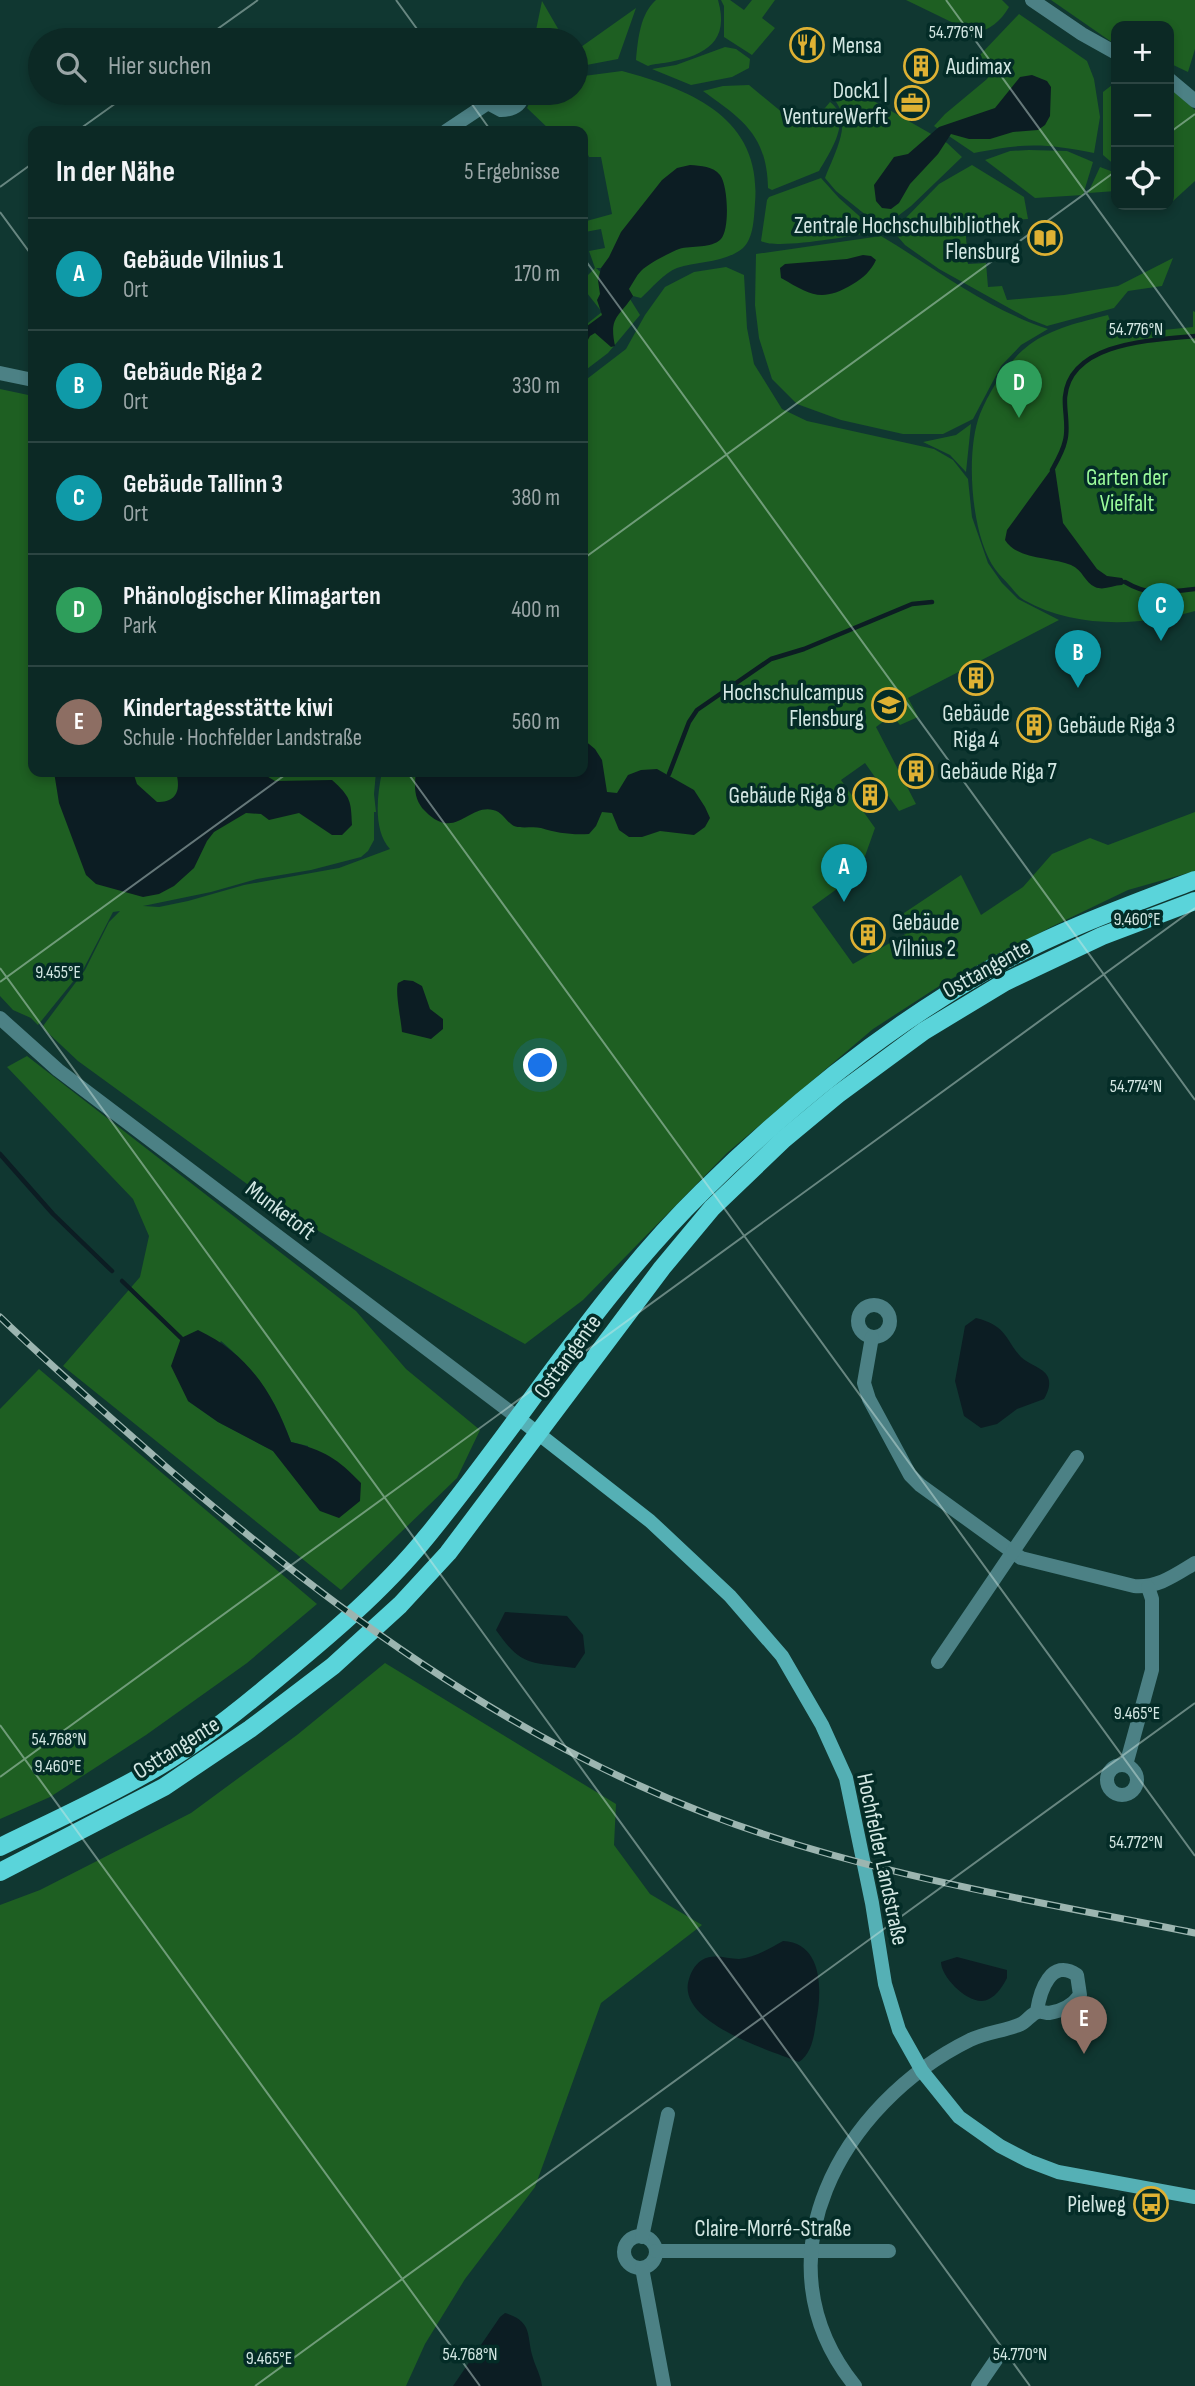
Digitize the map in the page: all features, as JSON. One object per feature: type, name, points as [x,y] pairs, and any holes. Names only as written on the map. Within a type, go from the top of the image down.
[{"type":"main road","name":"Osttangente","points":[[0,1847],[150,1772],[234,1714],[313,1650],[380,1588],[427,1537],[644,1253],[699,1194],[774,1123],[826,1079],[915,1015],[996,965],[1094,919],[1195,880]]},
{"type":"main road","name":"Osttangente","points":[[0,1872],[164,1787],[250,1729],[332,1666],[400,1605],[448,1553],[662,1268],[712,1208],[784,1139],[837,1095],[924,1031],[1005,982],[1102,936],[1195,901]]},
{"type":"main road","name":"Munketoft","points":[[517,1417],[539,1435]]},
{"type":"main road","name":"Hochfelder Landstraße","points":[[539,1435],[650,1521],[730,1595],[782,1656],[822,1725],[846,1778],[872,1903],[885,1984],[899,2030],[922,2071],[959,2117],[1000,2146],[1058,2172],[1195,2197]]},
{"type":"street","points":[[1032,0],[1111,50]]},
{"type":"street","points":[[1174,83],[1195,101]]},
{"type":"street","points":[[452,126],[478,105]]},
{"type":"street","points":[[495,105],[501,110],[508,110],[516,105]]},
{"type":"street","points":[[0,373],[28,379]]},
{"type":"street","name":"Munketoft","points":[[0,1017],[58,1070],[517,1417]]},
{"type":"street","points":[[872,1337],[864,1383],[869,1399],[910,1475],[1011,1552],[1033,1562],[1134,1587],[1148,1587],[1160,1583],[1195,1563]]},
{"type":"street","points":[[939,1662],[1077,1457]]},
{"type":"street","points":[[1126,1765],[1152,1670],[1152,1599],[1148,1587]]},
{"type":"street","points":[[855,2386],[839,2367],[820,2326],[812,2288],[810,2252],[823,2199],[844,2153],[863,2124],[895,2091],[945,2053],[973,2038],[1021,2024],[1037,2011]]},
{"type":"street","points":[[642,2237],[668,2114]]},
{"type":"street","points":[[642,2237],[653,2242],[656,2251],[653,2262],[642,2268],[629,2264],[625,2255],[630,2241],[642,2237]]},
{"type":"street","name":"Claire-Morré-Straße","points":[[656,2251],[889,2250]]},
{"type":"street","points":[[642,2268],[664,2386]]},
{"type":"street","points":[[978,2386],[1000,2354]]},
{"type":"green space","points":[[656,0],[718,0],[721,26],[718,36],[704,50],[683,59],[648,66],[636,60],[643,20]]},
{"type":"green space","points":[[721,0],[730,0],[744,10],[752,0],[775,0],[762,18],[775,28],[752,55],[724,37],[724,6]]},
{"type":"green space","points":[[906,0],[1002,0],[1009,7],[994,24],[974,33]]},
{"type":"green space","points":[[1051,0],[1195,0],[1195,49],[1188,72],[1174,65],[1174,21],[1111,21],[1111,42]]},
{"type":"green space","points":[[542,1],[558,28],[536,28]]},
{"type":"green space","points":[[636,8],[618,59],[588,65],[588,42]]},
{"type":"green space","points":[[1019,14],[1087,61],[1094,79],[1100,117],[1094,153],[1061,147],[1034,146],[1007,147],[974,153],[934,126],[987,79],[991,73],[980,55]]},
{"type":"green space","points":[[725,47],[736,49],[750,59],[749,68],[732,77],[691,85],[652,69],[676,65]]},
{"type":"green space","points":[[622,71],[673,88],[717,112],[734,129],[747,149],[754,174],[755,203],[751,233],[743,248],[728,256],[672,270],[641,298],[633,296],[602,268],[596,268],[630,299],[640,315],[608,353],[588,368],[588,323],[602,312],[588,294],[588,275],[595,268],[589,251],[605,248],[601,229],[588,231],[588,221],[612,214],[601,157],[588,155],[588,126],[546,126],[527,108],[528,105],[588,105],[588,75]]},
{"type":"green space","points":[[749,85],[795,123],[814,121],[830,102],[837,109],[840,126],[829,155],[819,171],[772,190],[768,188],[763,154],[750,130],[703,91],[723,86]]},
{"type":"green space","points":[[1111,86],[1111,162],[1103,155],[1103,92]]},
{"type":"green space","points":[[846,88],[851,88],[947,143],[962,157],[911,206],[882,228],[836,191],[825,178],[841,137],[842,127],[839,107],[833,98]]},
{"type":"green space","points":[[1174,91],[1195,110],[1195,181],[1174,200]]},
{"type":"green space","points":[[1010,151],[1067,151],[1093,162],[1083,195],[1035,198],[985,160]]},
{"type":"green space","points":[[972,165],[1024,197],[1028,219],[965,223],[968,264],[986,263],[988,287],[1002,286],[1007,300],[1064,295],[1118,286],[1173,258],[1162,286],[1128,291],[1114,308],[1047,326],[1029,319],[939,269],[905,245],[893,231],[939,184]]},
{"type":"green space","points":[[1100,167],[1111,171],[1111,191],[1088,193]]},
{"type":"green space","points":[[821,178],[875,230],[870,233],[797,243],[761,241],[769,197]]},
{"type":"green space","points":[[881,236],[1004,311],[1048,329],[1021,345],[1001,366],[973,419],[943,434],[903,434],[841,420],[797,404],[772,379],[759,338],[755,305],[756,254]]},
{"type":"green space","points":[[726,267],[744,275],[747,328],[754,364],[782,409],[807,421],[934,449],[953,460],[968,479],[972,517],[988,563],[1018,599],[1059,620],[908,698],[918,717],[900,725],[892,715],[876,727],[916,804],[899,811],[865,763],[841,780],[875,828],[859,873],[812,907],[853,964],[909,932],[901,915],[961,875],[981,915],[1023,887],[1052,854],[1090,838],[1108,845],[1195,812],[1195,871],[1128,890],[1051,927],[947,981],[873,1029],[727,1153],[583,1300],[525,1344],[291,1216],[78,1061],[45,1030],[43,1026],[85,970],[109,922],[120,911],[113,912],[84,968],[38,1025],[31,1018],[13,1010],[0,996],[0,389],[28,395],[28,777],[376,777],[374,840],[361,857],[143,906],[159,907],[244,885],[339,868],[390,849],[379,823],[381,777],[588,777],[588,378],[626,349],[665,287],[694,272]]},
{"type":"green space","name":"Garten der Vielfalt","points":[[1193,311],[1195,611],[1153,620],[1108,622],[1065,616],[1024,600],[995,569],[980,536],[976,515],[972,471],[975,430],[994,386],[1021,352],[1038,339],[1057,330],[1108,315],[1114,332],[1133,333],[1193,327]]},
{"type":"green space","points":[[971,424],[966,472],[950,455],[923,442],[956,435]]},
{"type":"green space","points":[[27,1056],[356,1311],[406,1369],[480,1430],[457,1478],[341,1590],[63,1366],[140,1277],[149,1236],[133,1199],[7,1067]],"holes":[[[221,1341],[264,1387],[291,1442],[308,1446],[320,1511],[273,1451],[218,1422],[188,1401]]]},
{"type":"green space","points":[[39,1369],[317,1604],[247,1663],[146,1735],[50,1797],[0,1819],[0,1409]]},
{"type":"green space","points":[[385,1663],[616,1804],[614,1845],[650,1894],[702,1925],[601,2003],[535,2187],[465,2279],[425,2344],[406,2386],[0,2386],[0,1905],[40,1890],[191,1813],[297,1735]]},
{"type":"shaded area","points":[[1032,75],[1047,81],[1051,87],[1050,116],[1045,125],[1038,130],[1013,132],[990,139],[969,139],[951,134],[938,154],[910,184],[899,203],[891,209],[882,208],[876,201],[874,185],[894,157],[908,154],[939,127],[995,108],[1020,77]]},
{"type":"shaded area","points":[[690,165],[706,167],[720,175],[726,197],[724,234],[717,242],[707,246],[679,249],[645,268],[629,289],[633,296],[614,323],[615,346],[611,347],[595,333],[588,340],[588,325],[602,315],[597,300],[600,294],[598,280],[601,268],[621,232],[662,180],[677,168]]},
{"type":"shaded area","points":[[863,255],[876,260],[869,271],[853,284],[832,293],[816,295],[781,278],[780,268],[785,264],[847,259]]},
{"type":"shaded area","points":[[1055,469],[1063,523],[1097,569],[1107,576],[1122,578],[1125,582],[1122,585],[1095,587],[1071,565],[1026,555],[1005,540],[1007,530],[1050,471]]},
{"type":"shaded area","points":[[588,743],[602,760],[607,792],[617,793],[628,775],[641,770],[657,769],[694,790],[710,818],[705,827],[694,835],[660,831],[642,837],[629,837],[619,830],[612,813],[602,812],[589,834],[514,826],[493,810],[476,812],[453,823],[445,823],[436,820],[421,807],[415,788],[416,777],[588,777]]},
{"type":"shaded area","points":[[55,777],[135,777],[137,784],[157,802],[169,800],[176,794],[177,777],[268,777],[275,781],[332,780],[349,800],[352,825],[342,835],[332,835],[299,813],[269,820],[261,814],[246,813],[214,832],[194,868],[174,886],[159,894],[143,897],[96,884],[86,875],[59,803]]},
{"type":"shaded area","points":[[404,980],[422,986],[430,1009],[443,1019],[443,1029],[431,1039],[402,1032],[397,987],[398,983]]},
{"type":"shaded area","points":[[976,1318],[1001,1330],[1021,1357],[1046,1374],[1049,1383],[1044,1399],[1017,1409],[997,1424],[981,1428],[964,1416],[955,1381],[965,1326]]},
{"type":"shaded area","points":[[198,1330],[231,1350],[256,1376],[275,1406],[291,1442],[330,1456],[361,1483],[360,1501],[339,1518],[320,1511],[273,1451],[218,1422],[188,1401],[171,1366],[181,1338]]},
{"type":"shaded area","points":[[505,1612],[567,1616],[583,1635],[585,1653],[575,1668],[538,1663],[521,1657],[496,1630]]},
{"type":"shaded area","points":[[783,1941],[806,1950],[813,1960],[819,1984],[813,2038],[810,2049],[799,2062],[749,2043],[712,2023],[698,2011],[690,1998],[688,1983],[695,1967],[702,1960],[716,1957],[751,1957]]},
{"type":"shaded area","points":[[957,1957],[1007,1970],[1007,1978],[1000,1990],[989,1999],[974,2000],[959,1990],[942,1969],[941,1962]]},
{"type":"shaded area","points":[[505,2313],[525,2325],[542,2386],[453,2386],[500,2317]]},
{"type":"waterway","points":[[1052,470],[1066,436],[1065,397],[1070,379],[1082,365],[1116,347],[1158,339],[1195,336]]},
{"type":"waterway","points":[[1125,582],[1151,592],[1195,589]]},
{"type":"waterway","points":[[669,774],[689,722],[697,710],[771,659],[804,649],[912,604],[932,602]]},
{"type":"waterway","points":[[0,1154],[53,1214],[112,1271]]},
{"type":"waterway","points":[[122,1281],[181,1338]]},
{"type":"railway","points":[[0,1317],[164,1465],[289,1568],[420,1663],[559,1746],[632,1782],[707,1814],[826,1853],[948,1884],[1195,1933]]},
{"type":"place","name":"Mensa","points":[[807,45]]},
{"type":"place","name":"Audimax","points":[[921,66]]},
{"type":"place","name":"Dock1 | VentureWerft","points":[[912,103]]},
{"type":"place","name":"Zentrale Hochschulbibliothek Flensburg","points":[[1045,238]]},
{"type":"place","name":"Phänologischer Klimagarten","points":[[1019,418]]},
{"type":"place","name":"Gebäude Tallinn 3","points":[[1161,641]]},
{"type":"place","name":"Gebäude Riga 4","points":[[976,678]]},
{"type":"place","name":"Gebäude Riga 2","points":[[1078,688]]},
{"type":"place","name":"Hochschulcampus Flensburg","points":[[889,705]]},
{"type":"place","name":"Gebäude Riga 3","points":[[1034,725]]},
{"type":"place","name":"Gebäude Riga 7","points":[[916,771]]},
{"type":"place","name":"Gebäude Riga 8","points":[[870,795]]},
{"type":"place","name":"Gebäude Vilnius 1","points":[[844,902]]},
{"type":"place","name":"Gebäude Vilnius 2","points":[[868,935]]},
{"type":"place","name":"Kindertagesstätte kiwi","points":[[1084,2054]]},
{"type":"place","name":"Pielweg","points":[[1151,2204]]}]
